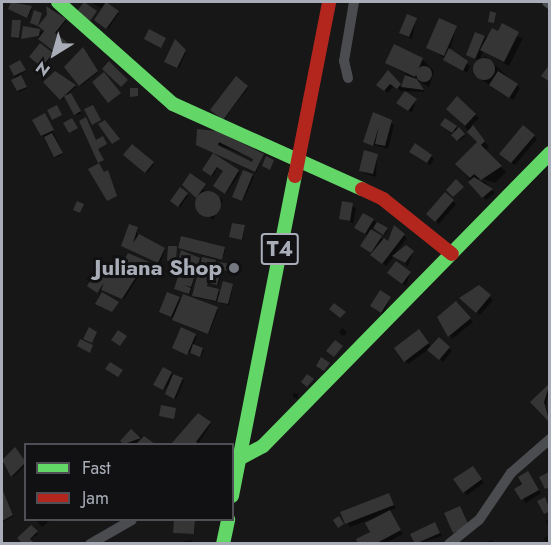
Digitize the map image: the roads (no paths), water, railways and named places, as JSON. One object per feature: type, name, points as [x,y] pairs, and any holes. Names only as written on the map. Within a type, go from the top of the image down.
[{"type":"main road","points":[[58,2],[165,99],[205,122],[298,158],[402,211],[452,254]]},
{"type":"main road","name":"T4","points":[[234,482],[329,2]]},
{"type":"main road","points":[[237,460],[263,446],[549,153]]},
{"type":"main road","points":[[222,543],[228,521]]},
{"type":"street","points":[[348,78],[344,61],[354,2]]},
{"type":"street","points":[[449,543],[478,520],[511,473],[549,439]]},
{"type":"street","points":[[90,543],[128,521]]},
{"type":"place","name":"Juliana Shop","points":[[234,268]]}]
